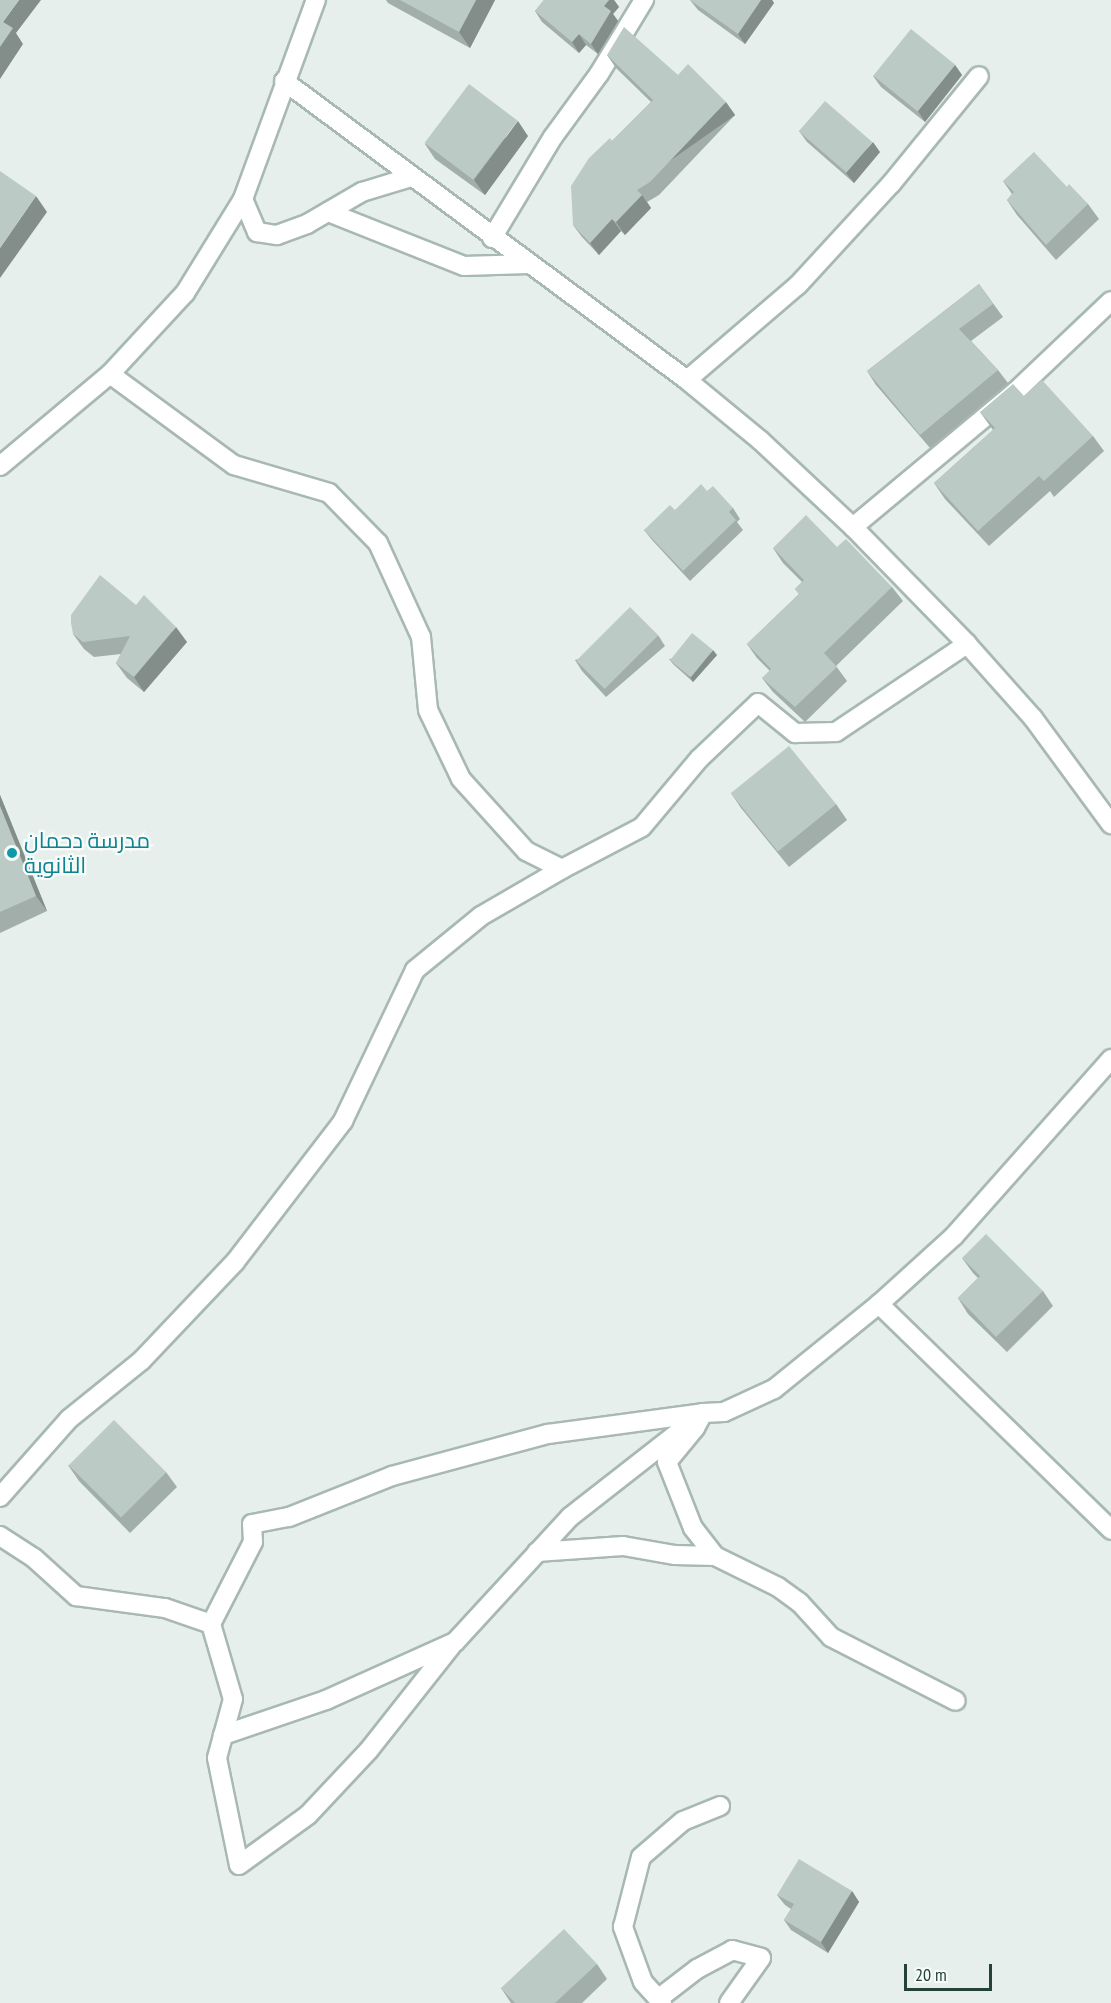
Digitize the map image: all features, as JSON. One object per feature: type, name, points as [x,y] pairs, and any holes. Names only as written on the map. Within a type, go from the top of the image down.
[{"type":"street","points":[[0,466],[110,374],[185,293],[243,199],[284,81],[316,0]]},
{"type":"street","points":[[492,238],[553,137],[599,74],[644,0]]},
{"type":"street","points":[[687,380],[798,285],[891,184],[979,76]]},
{"type":"street","points":[[284,81],[492,238],[687,380],[761,441],[853,527],[967,644],[1033,718],[1111,824]]},
{"type":"street","points":[[243,199],[257,232],[277,235],[328,212],[362,192],[411,177]]},
{"type":"street","points":[[328,212],[464,266],[529,264]]},
{"type":"street","points":[[853,527],[1015,392],[1111,301]]},
{"type":"street","points":[[110,374],[234,465],[329,493],[378,543],[421,637],[428,710],[461,778],[526,851],[562,869]]},
{"type":"street","points":[[0,1497],[69,1419],[141,1360],[235,1262],[343,1121],[415,970],[480,916],[642,827],[699,759],[758,703],[795,733],[836,732],[967,644]]},
{"type":"street","points":[[703,1413],[570,1517],[455,1642],[369,1750],[308,1815],[238,1865],[217,1758],[233,1699],[211,1624],[253,1542],[252,1524],[289,1517],[392,1476],[548,1434],[703,1413],[724,1412],[774,1389],[879,1304],[954,1236],[1111,1059]]},
{"type":"street","points":[[879,1304],[1111,1530]]},
{"type":"street","points":[[703,1413],[696,1428],[667,1462],[693,1528],[715,1556]]},
{"type":"street","points":[[0,1536],[34,1558],[76,1596],[165,1608],[211,1624]]},
{"type":"street","points":[[537,1552],[623,1546],[675,1555],[715,1556],[778,1587],[800,1603],[831,1637],[956,1701]]},
{"type":"street","points":[[223,1735],[326,1700],[455,1642]]},
{"type":"street","points":[[720,1806],[683,1821],[641,1857],[623,1927],[643,1983],[660,2001],[697,1969],[732,1950],[761,1959],[729,2003]]},
{"type":"building","points":[[0,0],[19,0],[3,22],[13,28],[0,47]]},
{"type":"building","points":[[400,0],[476,0],[459,32]]},
{"type":"building","points":[[544,0],[609,0],[604,6],[611,11],[591,44],[579,34],[572,42],[535,11]]},
{"type":"building","points":[[690,0],[761,0],[738,34]]},
{"type":"building","points":[[624,27],[678,75],[688,64],[726,102],[650,182],[637,190],[642,195],[616,222],[612,219],[590,243],[573,225],[571,186],[589,158],[610,138],[612,141],[653,100],[607,55]]},
{"type":"building","points":[[911,29],[955,65],[918,112],[873,76]]},
{"type":"building","points":[[469,84],[518,121],[473,180],[424,143]]},
{"type":"building","points":[[825,101],[873,142],[846,173],[799,131]]},
{"type":"building","points":[[1034,152],[1067,187],[1069,184],[1088,204],[1046,245],[1007,200],[1014,192],[1003,181]]},
{"type":"building","points":[[0,171],[36,196],[0,248]]},
{"type":"building","points":[[979,284],[993,304],[959,329],[998,370],[920,435],[867,371]]},
{"type":"building","points":[[1042,380],[1093,436],[1044,481],[1039,476],[978,531],[934,483],[995,428],[980,412],[1013,384],[1024,396]]},
{"type":"building","points":[[701,484],[707,491],[713,486],[733,508],[729,512],[736,520],[683,571],[644,530],[670,505],[675,510]]},
{"type":"building","points":[[806,515],[837,547],[846,539],[892,587],[824,653],[837,667],[795,707],[762,678],[771,669],[747,644],[799,594],[795,589],[804,580],[773,548]]},
{"type":"building","points":[[100,575],[136,605],[144,595],[176,627],[134,677],[116,663],[130,636],[83,642],[73,634],[71,615]]},
{"type":"building","points":[[630,607],[658,635],[605,689],[576,661]]},
{"type":"building","points":[[692,633],[713,650],[691,677],[670,660]]},
{"type":"building","points":[[789,746],[836,804],[778,851],[731,793]]},
{"type":"building","points":[[0,806],[36,896],[0,912]]},
{"type":"building","points":[[986,1234],[1043,1291],[996,1337],[958,1298],[980,1276],[962,1258]]},
{"type":"building","points":[[114,1420],[166,1472],[121,1518],[69,1465]]},
{"type":"building","points":[[799,1859],[852,1891],[821,1942],[784,1920],[794,1904],[777,1895]]},
{"type":"building","points":[[564,1929],[597,1964],[555,2003],[515,2003],[501,1988]]},
{"type":"place","name":"مدرسة دحمان الثانوية","points":[[12,853]]}]
